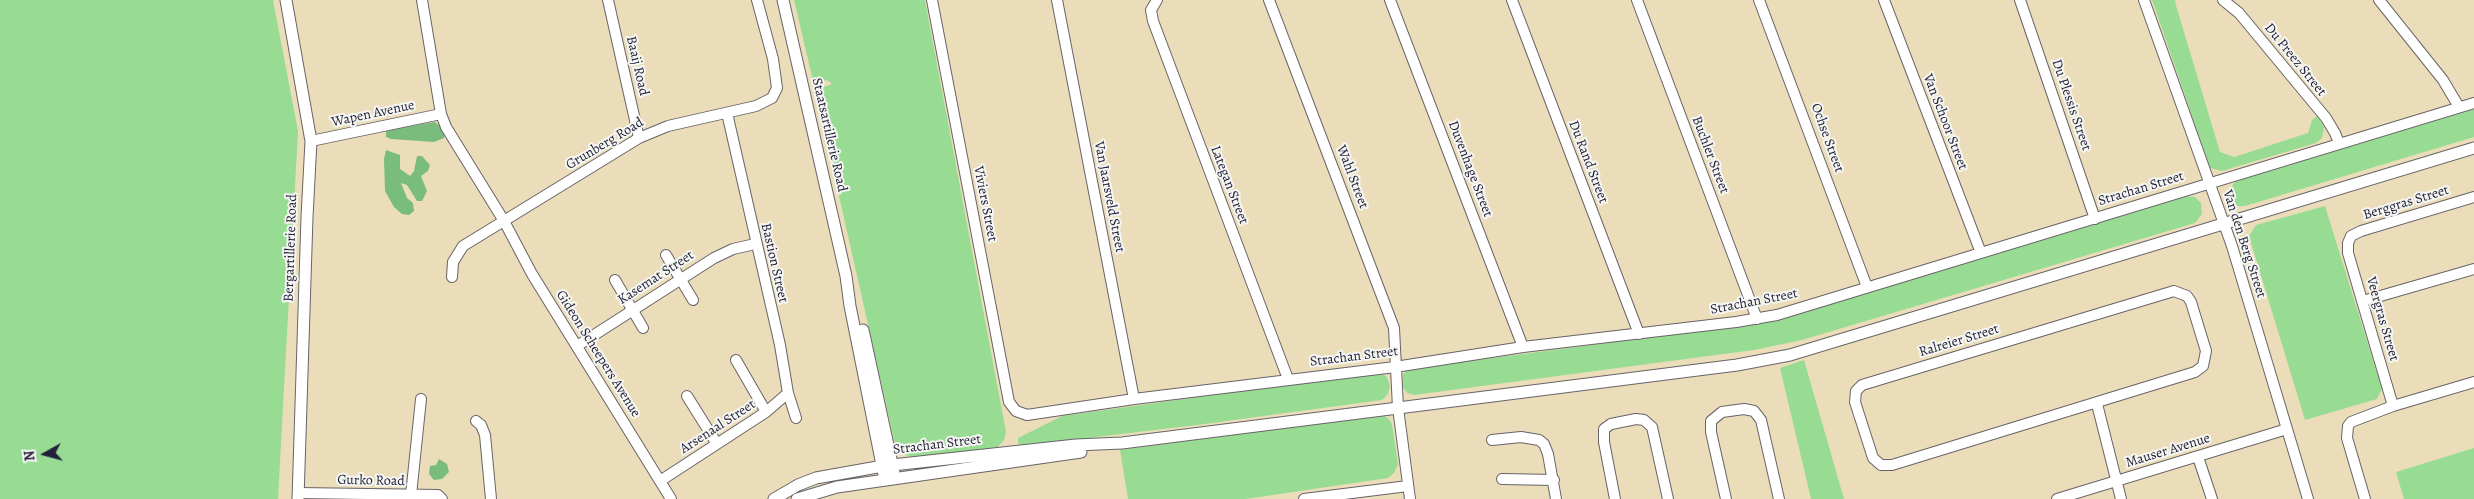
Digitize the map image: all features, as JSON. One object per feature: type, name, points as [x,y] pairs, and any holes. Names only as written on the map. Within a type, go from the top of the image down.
[{"type":"street","name":"Bergartillerie Road","points":[[286,0],[311,142],[306,227],[298,496]]},
{"type":"street","name":"Gideon Scheepers Avenue","points":[[422,0],[441,114],[452,139],[504,221],[532,274],[671,499]]},
{"type":"street","name":"Baaij Road","points":[[608,0],[639,138]]},
{"type":"street","name":"Grunberg Road","points":[[504,221],[639,138],[668,126],[768,102],[776,92],[776,85],[772,59],[757,0]]},
{"type":"street","name":"Staatsartillerie Road","points":[[783,0],[890,479]]},
{"type":"street","name":"Viviers Street","points":[[932,0],[1009,402],[1016,411]]},
{"type":"street","name":"Van Jaarsveld Street","points":[[1057,0],[1134,399]]},
{"type":"street","name":"Lategan Street","points":[[1157,0],[1151,10],[1153,21],[1288,379]]},
{"type":"street","name":"Wahl Street","points":[[1269,0],[1389,311],[1396,341],[1398,408],[1410,499]]},
{"type":"street","name":"Duvenhage Street","points":[[1390,0],[1523,347]]},
{"type":"street","name":"Du Rand Street","points":[[1512,0],[1638,334]]},
{"type":"street","name":"Buchler Street","points":[[1636,0],[1757,320]]},
{"type":"street","name":"Ochse Street","points":[[1759,0],[1868,287]]},
{"type":"street","name":"Van Schoor Street","points":[[1884,0],[1981,253]]},
{"type":"street","name":"Du Plessis Street","points":[[2020,0],[2095,219]]},
{"type":"street","name":"Van den Berg Street","points":[[2144,0],[2224,224],[2308,499]]},
{"type":"street","name":"Du Preez Street","points":[[2223,0],[2239,13],[2326,118],[2335,132],[2339,143]]},
{"type":"street","points":[[2379,0],[2443,80],[2459,107]]},
{"type":"street","name":"Strachan Street","points":[[1016,411],[1027,416],[1134,399],[1396,367],[1523,347],[1757,320],[1800,310],[1868,287],[2474,103]]},
{"type":"street","name":"Bastion Street","points":[[727,113],[780,345],[788,393],[796,418]]},
{"type":"street","name":"Wapen Avenue","points":[[311,142],[441,114]]},
{"type":"street","name":"Strachan Street","points":[[774,499],[784,492],[816,478],[888,466],[1076,445],[1109,444],[1737,365],[1790,355],[2474,148]]},
{"type":"street","name":"Berggras Street","points":[[2349,240],[2360,231],[2474,197]]},
{"type":"street","points":[[452,277],[453,262],[460,250],[504,221]]},
{"type":"street","name":"Veergras Street","points":[[2349,240],[2348,253],[2393,406]]},
{"type":"street","name":"Kasemat Street","points":[[577,346],[726,252],[756,244]]},
{"type":"street","points":[[666,255],[693,300]]},
{"type":"street","points":[[2363,302],[2474,269]]},
{"type":"street","points":[[615,280],[643,328]]},
{"type":"street","name":"Ralreier Street","points":[[2174,291],[2186,296],[2191,302],[2206,351],[2203,366],[2189,375],[2097,404],[1887,466],[1880,465],[1873,458],[1856,408],[1854,396],[1859,387],[1867,383],[2167,292],[2174,291]]},
{"type":"street","points":[[736,360],[766,412]]},
{"type":"street","points":[[2365,499],[2347,438],[2348,426],[2354,420],[2393,406],[2474,382]]},
{"type":"street","name":"Arsenaal Street","points":[[660,481],[766,412],[788,393]]},
{"type":"street","points":[[687,396],[717,444]]},
{"type":"street","points":[[411,495],[421,400]]},
{"type":"street","points":[[2097,404],[2121,499]]},
{"type":"street","points":[[1726,499],[1711,432],[1712,422],[1722,412],[1744,409],[1754,411],[1761,420],[1779,499]]},
{"type":"street","points":[[1615,499],[1604,442],[1604,429],[1611,424],[1636,419],[1644,420],[1652,427],[1668,499]]},
{"type":"street","points":[[476,421],[481,425],[485,435],[491,499]]},
{"type":"street","name":"Mauser Avenue","points":[[2057,499],[2287,429]]},
{"type":"street","points":[[1492,440],[1521,437],[1539,440],[1546,449],[1554,480],[1556,499]]},
{"type":"street","name":"Strachan Street","points":[[796,499],[818,491],[1089,451],[1109,444]]},
{"type":"street","points":[[2198,457],[2212,499]]},
{"type":"street","points":[[1502,479],[1554,480]]},
{"type":"street","points":[[1304,499],[1408,486]]},
{"type":"street","name":"Gurko Road","points":[[298,496],[411,495],[438,496],[442,499]]},
{"type":"green space","points":[[0,0],[273,0],[298,131],[278,499],[0,499]]},
{"type":"green space","points":[[794,0],[925,0],[1006,432],[1004,440],[998,447],[914,458],[901,453],[895,444],[815,90],[832,84],[827,80],[814,85]]},
{"type":"green space","points":[[2152,0],[2176,0],[2175,2],[2220,152],[2234,157],[2308,133],[2312,120],[2317,116],[2324,127],[2322,138],[2316,143],[2222,171],[2210,168]]},
{"type":"green space","points":[[2474,108],[2474,137],[2245,206],[2237,206],[2228,201],[2227,192],[2236,181]]},
{"type":"green space","points":[[435,122],[443,129],[445,134],[444,138],[434,142],[386,137],[386,130]]},
{"type":"green space","points":[[386,150],[400,155],[400,169],[410,176],[414,171],[417,156],[422,156],[430,165],[428,171],[421,176],[427,191],[422,201],[417,201],[407,185],[401,183],[407,198],[413,203],[414,211],[409,215],[402,214],[394,207],[385,191],[384,159]]},
{"type":"green space","points":[[2186,196],[2195,197],[2201,203],[2202,214],[2195,223],[1802,340],[1754,350],[1414,395],[1407,393],[1403,387],[1403,374],[1408,369],[1699,331],[1799,313]]},
{"type":"green space","points":[[2325,206],[2382,389],[2377,399],[2305,420],[2249,236],[2256,225]]},
{"type":"green space","points":[[1804,360],[1844,499],[1811,499],[1780,368]]},
{"type":"green space","points":[[1378,372],[1386,376],[1390,385],[1388,394],[1382,400],[1021,446],[1018,443],[1018,438],[1062,416]]},
{"type":"green space","points":[[1381,415],[1388,418],[1392,424],[1398,464],[1394,473],[1388,478],[1246,499],[1128,499],[1120,450]]},
{"type":"green space","points":[[2474,448],[2474,499],[2404,499],[2396,472]]},
{"type":"green space","points":[[439,459],[447,464],[449,472],[442,479],[434,480],[429,474],[430,466],[436,465]]}]
